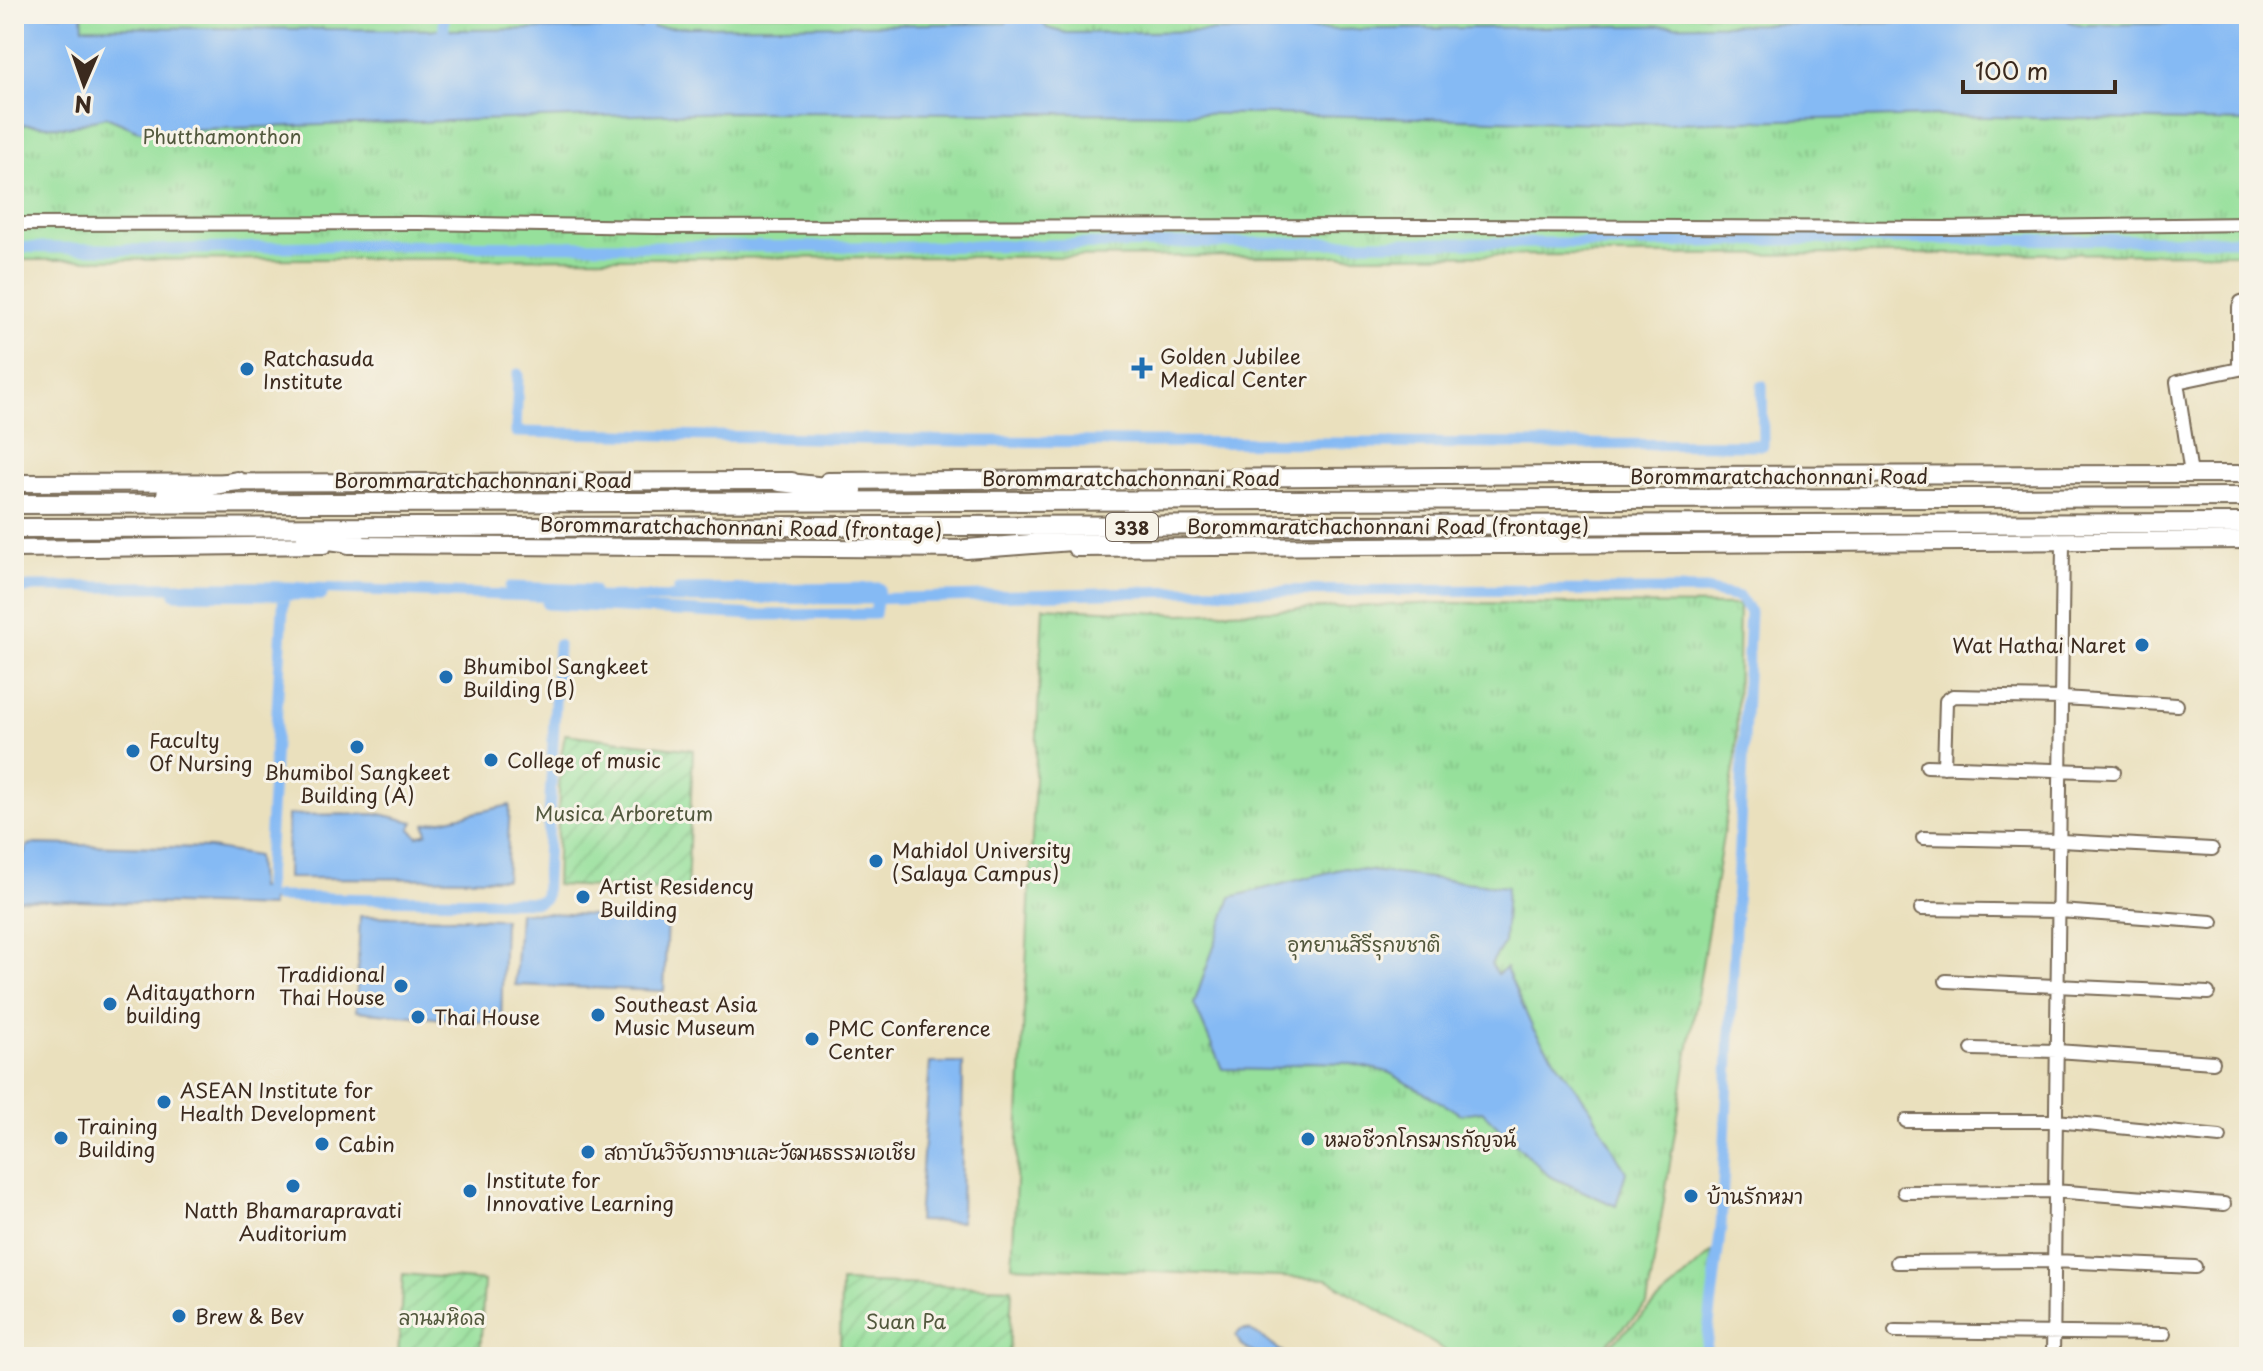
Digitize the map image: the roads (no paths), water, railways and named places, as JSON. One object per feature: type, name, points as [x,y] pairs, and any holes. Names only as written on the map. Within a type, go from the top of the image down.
[{"type":"highway","points":[[119,503],[237,481]]},
{"type":"highway","points":[[780,482],[991,500]]},
{"type":"highway","name":"Borommaratchachonnani Road","points":[[14,504],[2249,497]]},
{"type":"highway","name":"338","points":[[14,528],[2249,523]]},
{"type":"highway","points":[[241,527],[359,544]]},
{"type":"highway","points":[[966,549],[1249,527]]},
{"type":"main road","points":[[14,483],[2249,474]]},
{"type":"main road","points":[[14,477],[49,481]]},
{"type":"main road","name":"Borommaratchachonnani Road (frontage)","points":[[14,552],[359,544],[966,549],[2249,540]]},
{"type":"street","points":[[14,224],[1941,228],[2249,224]]},
{"type":"street","points":[[2191,474],[2177,382],[2244,367],[2239,307],[2241,302],[2249,300]]},
{"type":"street","points":[[2053,1357],[2063,542]]},
{"type":"street","points":[[1944,767],[1946,701],[1949,698],[2063,698],[2177,705]]},
{"type":"street","points":[[1927,766],[2114,772]]},
{"type":"street","points":[[1923,838],[2212,849]]},
{"type":"street","points":[[1921,909],[2060,911],[2212,922]]},
{"type":"street","points":[[1946,981],[2208,993]]},
{"type":"street","points":[[1972,1049],[2057,1051],[2213,1062]]},
{"type":"street","points":[[1906,1121],[2056,1121],[2220,1137]]},
{"type":"street","points":[[1904,1192],[2054,1191],[2224,1204]]},
{"type":"street","points":[[1897,1262],[2054,1261],[2195,1267]]},
{"type":"street","points":[[1895,1331],[2164,1334]]},
{"type":"water","points":[[14,14],[82,14],[83,27],[467,30],[1006,23],[1009,14],[1037,14],[1047,28],[1067,33],[2011,21],[2023,14],[2064,14],[2070,22],[2083,25],[2249,22],[2249,122],[1936,116],[1636,124],[1272,114],[729,112],[139,131],[106,117],[67,127],[14,124]]},
{"type":"water","points":[[510,805],[506,879],[287,878],[288,815],[380,814],[414,822],[410,829],[418,836],[427,833],[425,824]]},
{"type":"water","points":[[28,845],[210,848],[257,856],[259,888],[270,888],[271,907],[14,899],[14,860],[23,855]]},
{"type":"water","points":[[1345,868],[1507,887],[1504,943],[1491,964],[1497,974],[1506,968],[1533,1029],[1591,1109],[1626,1172],[1616,1206],[1549,1176],[1482,1111],[1461,1114],[1388,1072],[1346,1063],[1305,1062],[1268,1070],[1222,1069],[1194,1004],[1231,897]]},
{"type":"water","points":[[519,912],[667,918],[664,991],[515,985]]},
{"type":"water","points":[[360,916],[504,919],[501,1024],[356,1011]]},
{"type":"water","points":[[930,1063],[963,1063],[961,1222],[918,1221]]},
{"type":"water","points":[[1241,1330],[1250,1330],[1290,1357],[1252,1352],[1240,1343],[1236,1335]]},
{"type":"waterway","points":[[444,14],[444,30]]},
{"type":"waterway","points":[[647,14],[647,28]]},
{"type":"waterway","points":[[14,247],[146,250],[359,245],[905,247],[1166,243],[1656,243],[1824,239],[2249,240]]},
{"type":"waterway","points":[[518,374],[516,432],[962,441],[1763,445],[1762,386]]},
{"type":"waterway","points":[[14,590],[30,587],[284,587],[561,597],[867,599],[1180,591],[1705,590],[1739,597],[1750,612],[1721,1226],[1705,1357]]},
{"type":"waterway","points":[[510,587],[593,590]]},
{"type":"waterway","points":[[547,604],[755,615],[875,614],[879,588],[678,590]]},
{"type":"waterway","points":[[266,897],[284,591]]},
{"type":"waterway","points":[[175,594],[322,595]]},
{"type":"waterway","points":[[276,897],[538,902],[545,898],[558,645]]},
{"type":"place","name":"Golden Jubilee Medical Center","points":[[1142,368]]},
{"type":"place","name":"Ratchasuda Institute","points":[[247,369]]},
{"type":"place","name":"Wat Hathai Naret","points":[[2142,645]]},
{"type":"place","name":"Bhumibol Sangkeet Building (B)","points":[[446,677]]},
{"type":"place","name":"Bhumibol Sangkeet Building (A)","points":[[357,747]]},
{"type":"place","name":"Faculty Of Nursing","points":[[133,751]]},
{"type":"place","name":"College of music","points":[[491,760]]},
{"type":"place","name":"Mahidol University (Salaya Campus)","points":[[876,861]]},
{"type":"place","name":"Artist Residency Building","points":[[583,897]]},
{"type":"place","name":"Tradidional Thai House","points":[[401,986]]},
{"type":"place","name":"Aditayathorn building","points":[[110,1004]]},
{"type":"place","name":"Southeast Asia Music Museum","points":[[598,1015]]},
{"type":"place","name":"Thai House","points":[[418,1017]]},
{"type":"place","name":"PMC Conference Center","points":[[812,1039]]},
{"type":"place","name":"ASEAN Institute for Health Development","points":[[164,1102]]},
{"type":"place","name":"Training Building","points":[[61,1138]]},
{"type":"place","name":"หมอชีวกโกรมารกัญจน์","points":[[1308,1139]]},
{"type":"place","name":"Cabin","points":[[322,1144]]},
{"type":"place","name":"สถาบันวิจัยภาษาและวัฒนธรรมเอเชีย","points":[[588,1152]]},
{"type":"place","name":"Natth Bhamarapravati Auditorium","points":[[293,1186]]},
{"type":"place","name":"Institute for Innovative Learning","points":[[470,1191]]},
{"type":"place","name":"บ้านรักหมา","points":[[1691,1196]]},
{"type":"place","name":"Brew & Bev","points":[[179,1316]]},
{"type":"park label","name":"Phutthamonthon","points":[[222,136]]},
{"type":"park label","name":"Musica Arboretum","points":[[624,813]]},
{"type":"park label","name":"อุทยานสิรีรุกขชาติ","points":[[1364,944]]},
{"type":"park label","name":"ลานมหิดล","points":[[442,1317]]},
{"type":"park label","name":"Suan Pa","points":[[906,1321]]}]
